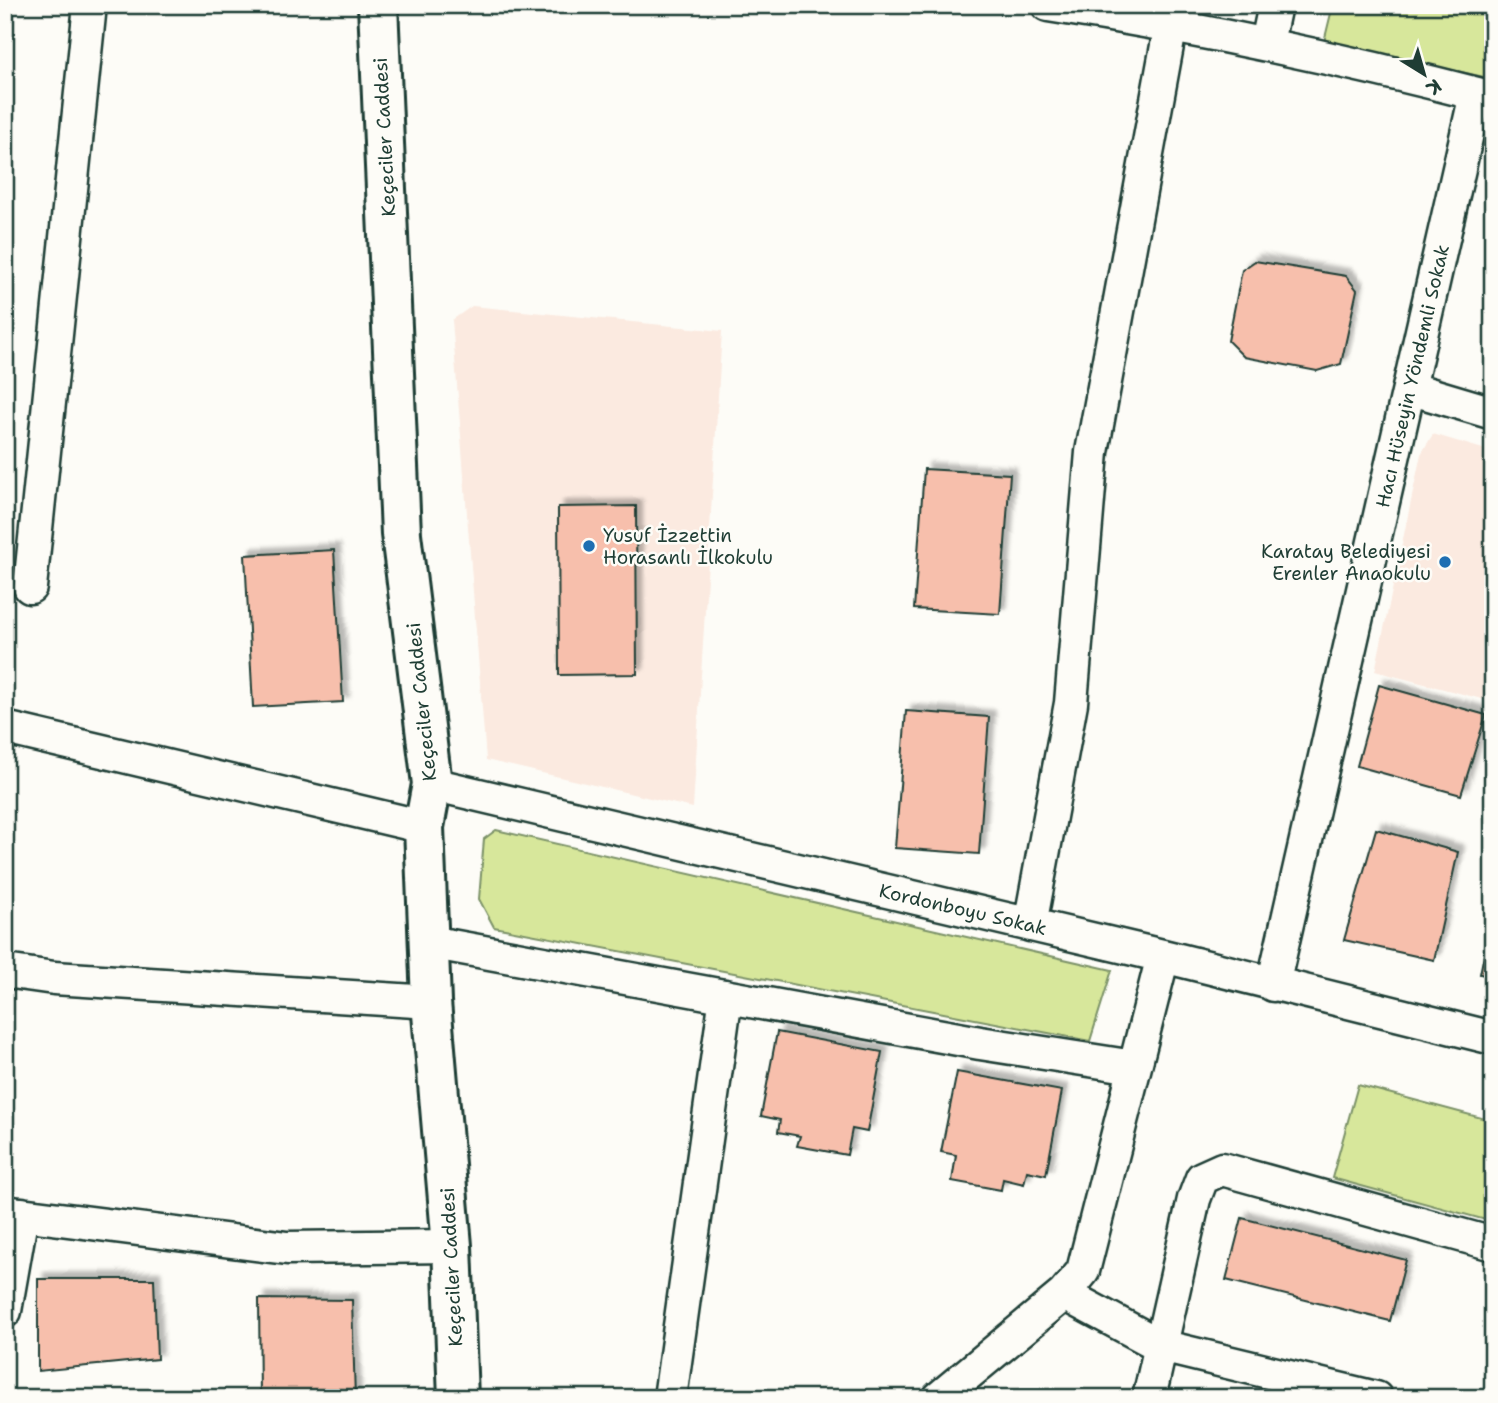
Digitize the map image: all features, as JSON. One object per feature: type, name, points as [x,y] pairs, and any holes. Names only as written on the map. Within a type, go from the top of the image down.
[{"type":"street","points":[[30,587],[90,5]]},
{"type":"street","name":"Keçeciler Caddesi","points":[[378,5],[401,534],[432,784],[424,827],[431,1002],[452,1246],[458,1398]]},
{"type":"street","points":[[1048,5],[1171,24],[1267,43],[1484,96]]},
{"type":"street","points":[[1267,43],[1275,5]]},
{"type":"street","points":[[1030,925],[1071,703],[1092,452],[1171,24]]},
{"type":"street","name":"Hacı Hüseyin Yöndemli Sokak","points":[[1273,985],[1409,388],[1484,96]]},
{"type":"street","points":[[1409,388],[1493,413]]},
{"type":"street","points":[[5,728],[424,827]]},
{"type":"street","name":"Kordonboyu Sokak","points":[[432,784],[1163,956],[1493,1038]]},
{"type":"street","points":[[429,942],[1134,1067]]},
{"type":"street","points":[[939,1398],[1064,1294],[1083,1271],[1163,956]]},
{"type":"street","points":[[5,971],[54,978],[431,1002]]},
{"type":"street","points":[[670,1398],[726,996]]},
{"type":"street","points":[[1149,1398],[1194,1199],[1202,1178],[1222,1169],[1493,1244]]},
{"type":"street","points":[[5,1311],[14,1213],[287,1248],[452,1246]]},
{"type":"street","points":[[1064,1294],[1161,1346],[1376,1398]]},
{"type":"shaded area","name":"Yusuf İzzettin Horasanlı İlkokulu","points":[[472,306],[722,331],[693,808],[486,760],[452,320]]},
{"type":"shaded area","name":"Karatay Belediyesi Erenler Anaokulu","points":[[1433,434],[1493,452],[1493,702],[1375,671],[1421,454]]},
{"type":"green space","points":[[1333,5],[1493,5],[1493,79],[1324,42]]},
{"type":"green space","points":[[496,830],[1112,970],[1090,1041],[494,927],[479,899],[484,839]]},
{"type":"green space","points":[[1358,1085],[1493,1121],[1493,1222],[1332,1178]]},
{"type":"building","points":[[1255,261],[1346,276],[1357,290],[1341,364],[1317,371],[1244,357],[1228,341],[1242,270]]},
{"type":"building","points":[[924,469],[1010,474],[1000,614],[914,609]]},
{"type":"building","points":[[636,506],[637,674],[559,675],[558,507]]},
{"type":"building","points":[[334,550],[343,702],[253,707],[245,555]]},
{"type":"building","points":[[1379,685],[1486,715],[1461,795],[1357,766]]},
{"type":"building","points":[[906,711],[989,717],[979,854],[895,848]]},
{"type":"building","points":[[1376,829],[1458,852],[1434,960],[1344,940]]},
{"type":"building","points":[[1493,910],[1493,977],[1480,974]]},
{"type":"building","points":[[777,1032],[882,1052],[867,1132],[852,1129],[847,1155],[797,1146],[800,1136],[778,1132],[780,1120],[761,1116]]},
{"type":"building","points":[[957,1072],[1062,1091],[1046,1175],[1027,1171],[1024,1184],[1003,1179],[1001,1190],[952,1181],[956,1155],[941,1152]]},
{"type":"building","points":[[1242,1218],[1406,1260],[1390,1321],[1226,1280]]},
{"type":"building","points":[[38,1279],[154,1279],[157,1359],[38,1371]]},
{"type":"building","points":[[259,1299],[352,1300],[355,1398],[260,1398]]},
{"type":"building","points":[[1493,1312],[1493,1347],[1484,1345]]},
{"type":"place","name":"Yusuf İzzettin Horasanlı İlkokulu","points":[[589,546]]},
{"type":"place","name":"Karatay Belediyesi Erenler Anaokulu","points":[[1445,562]]}]
